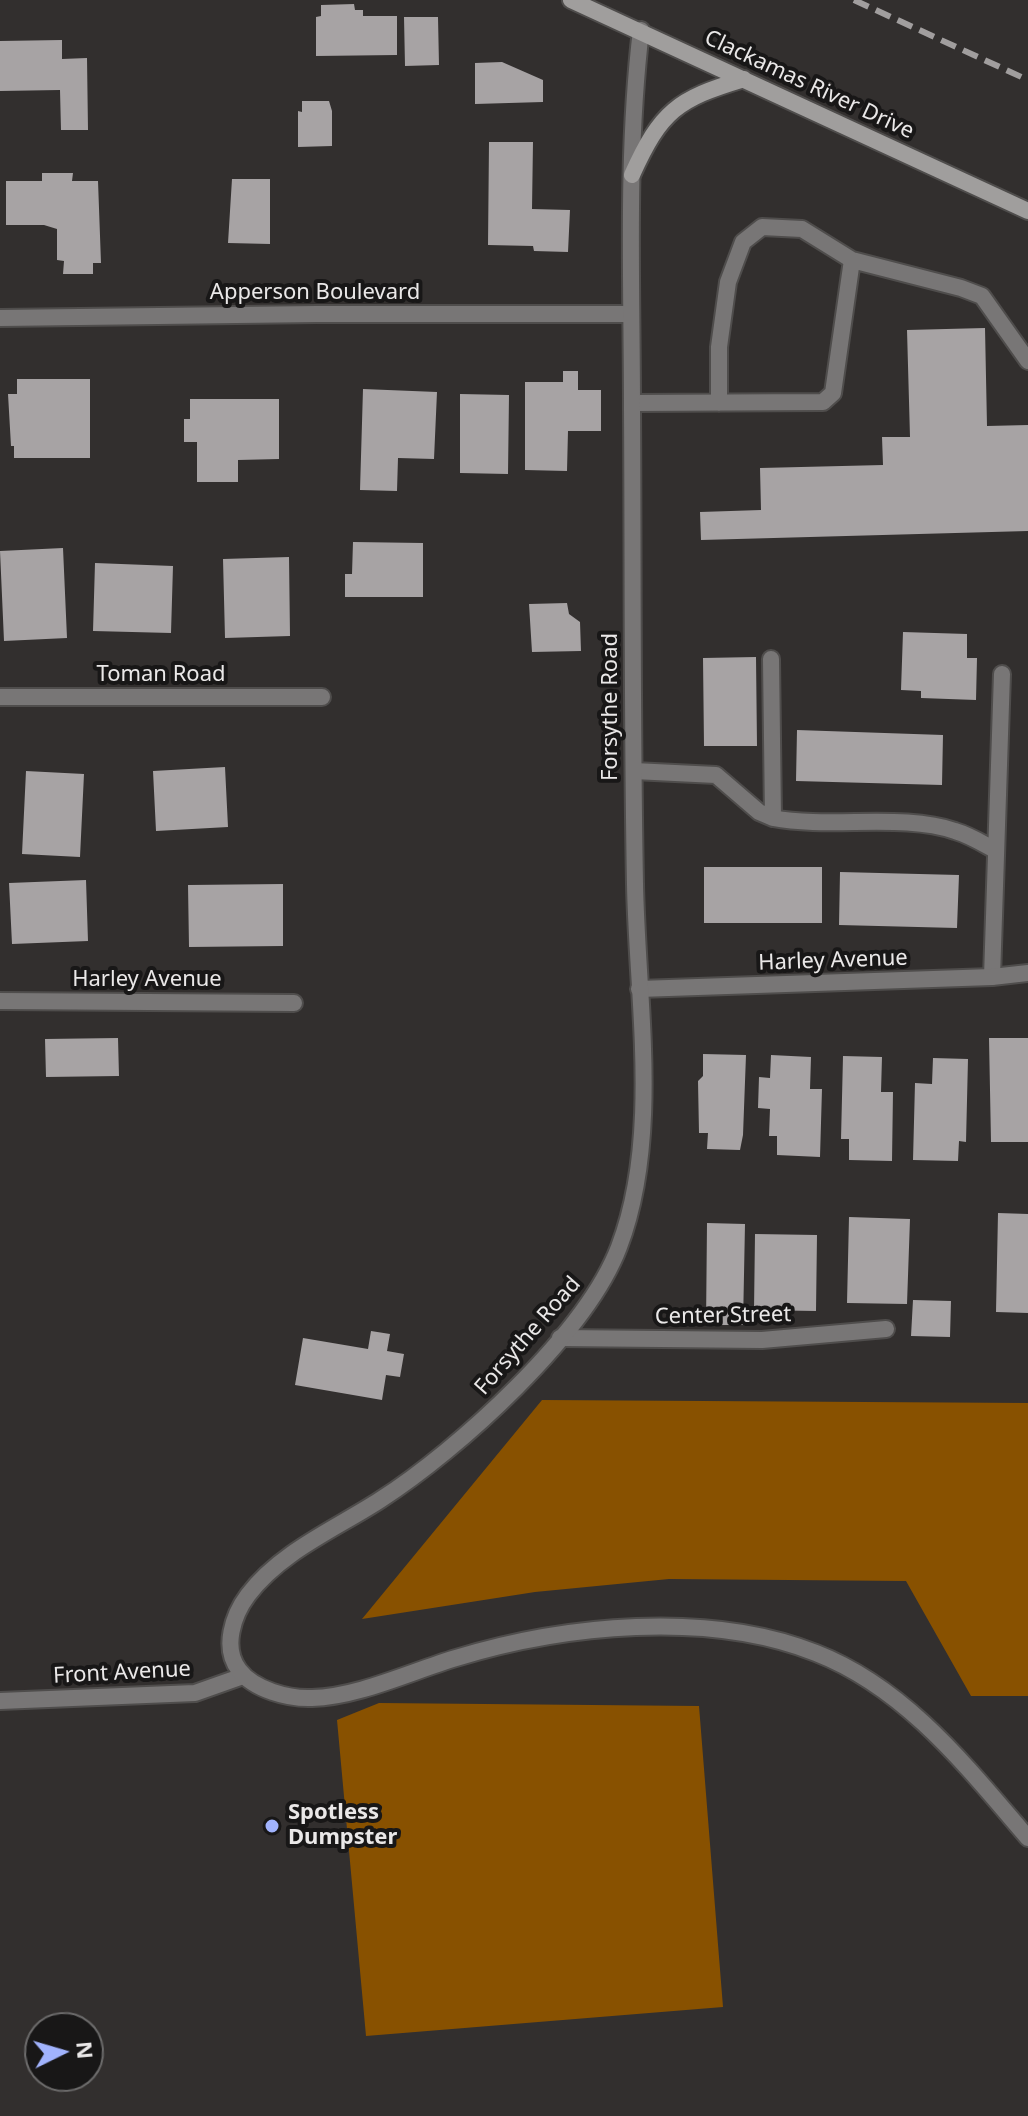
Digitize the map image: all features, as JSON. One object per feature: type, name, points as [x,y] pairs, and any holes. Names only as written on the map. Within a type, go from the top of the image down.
[{"type":"main road","name":"Clackamas River Drive","points":[[571,0],[597,5],[641,30],[1028,211]]},
{"type":"main road","points":[[632,175],[652,135],[674,110],[699,92],[744,79]]},
{"type":"street","name":"Forsythe Road","points":[[243,1676],[233,1661],[231,1628],[248,1595],[262,1580],[306,1546],[423,1471],[490,1412],[560,1338],[601,1286],[633,1206],[641,1142],[634,771],[631,314],[634,102],[641,30]]},
{"type":"street","points":[[719,403],[719,347],[728,282],[743,242],[762,227],[802,229],[852,260],[982,296],[1028,361]]},
{"type":"street","points":[[632,403],[823,402],[833,393],[852,260]]},
{"type":"street","name":"Apperson Boulevard","points":[[0,318],[631,314]]},
{"type":"street","points":[[771,659],[773,818]]},
{"type":"street","points":[[992,977],[1002,674]]},
{"type":"street","name":"Toman Road","points":[[0,697],[322,697]]},
{"type":"street","points":[[634,771],[716,775],[759,812],[773,818],[800,823],[933,825],[955,831],[995,850]]},
{"type":"street","name":"Harley Avenue","points":[[639,989],[992,977],[1028,973]]},
{"type":"street","name":"Harley Avenue","points":[[0,1001],[294,1003]]},
{"type":"street","name":"Center Street","points":[[560,1338],[762,1340],[886,1329]]},
{"type":"street","points":[[243,1676],[285,1696],[309,1698],[357,1690],[492,1648],[556,1635],[669,1628],[759,1636],[831,1659],[854,1670],[904,1705],[960,1759],[1028,1838]]},
{"type":"street","name":"Front Avenue","points":[[0,1701],[195,1693],[243,1676]]},
{"type":"shaded area","points":[[542,1400],[1028,1403],[1028,1696],[971,1696],[906,1581],[669,1579],[535,1592],[362,1619]]},
{"type":"shaded area","points":[[379,1703],[699,1706],[723,2007],[366,2036],[337,1720]]},
{"type":"building","points":[[354,4],[355,10],[363,10],[363,16],[397,16],[397,55],[316,56],[316,17],[321,16],[321,5]]},
{"type":"building","points":[[404,17],[438,17],[439,65],[405,66]]},
{"type":"building","points":[[62,40],[62,59],[87,58],[88,130],[61,130],[60,90],[0,91],[0,41]]},
{"type":"building","points":[[502,62],[543,80],[543,102],[475,104],[475,63]]},
{"type":"building","points":[[302,101],[329,101],[332,146],[298,147],[298,111],[302,112]]},
{"type":"building","points":[[489,142],[533,142],[532,209],[570,210],[568,252],[534,251],[533,246],[488,245]]},
{"type":"building","points":[[42,173],[73,173],[72,181],[98,181],[101,263],[93,263],[93,274],[63,274],[64,261],[57,260],[57,229],[44,225],[6,225],[6,181],[42,181]]},
{"type":"building","points":[[232,179],[270,179],[270,244],[228,243]]},
{"type":"building","points":[[985,328],[987,426],[1028,425],[1028,531],[701,540],[700,512],[761,510],[760,468],[883,465],[882,437],[910,437],[907,330]]},
{"type":"building","points":[[563,371],[578,371],[578,390],[601,390],[601,431],[568,431],[567,471],[525,470],[525,382],[563,382]]},
{"type":"building","points":[[17,379],[90,379],[90,458],[14,458],[8,394],[17,394]]},
{"type":"building","points":[[363,389],[437,392],[434,459],[398,458],[397,491],[360,490]]},
{"type":"building","points":[[460,394],[509,395],[508,474],[460,473]]},
{"type":"building","points":[[190,399],[279,399],[279,459],[238,460],[238,482],[197,482],[197,442],[184,442],[184,419],[190,419]]},
{"type":"building","points":[[353,542],[423,543],[423,597],[345,597],[345,574],[352,574]]},
{"type":"building","points":[[63,548],[67,638],[4,641],[0,551]]},
{"type":"building","points":[[289,557],[290,636],[225,638],[223,559]]},
{"type":"building","points":[[95,563],[173,566],[171,633],[93,631]]},
{"type":"building","points":[[567,603],[569,614],[580,622],[581,651],[532,652],[529,604]]},
{"type":"building","points":[[903,632],[967,634],[967,658],[977,658],[976,700],[921,698],[921,691],[901,690]]},
{"type":"building","points":[[756,657],[757,746],[704,746],[703,658]]},
{"type":"building","points":[[797,730],[943,735],[942,785],[796,781]]},
{"type":"building","points":[[225,767],[228,827],[156,831],[153,771]]},
{"type":"building","points":[[26,771],[84,774],[80,857],[22,854]]},
{"type":"building","points":[[704,867],[822,867],[822,923],[704,923]]},
{"type":"building","points":[[840,872],[959,875],[957,928],[839,925]]},
{"type":"building","points":[[86,880],[88,941],[12,944],[9,883]]},
{"type":"building","points":[[283,884],[283,946],[189,947],[188,885]]},
{"type":"building","points":[[118,1038],[119,1076],[46,1077],[45,1039]]},
{"type":"building","points":[[989,1038],[1028,1038],[1028,1142],[991,1142]]},
{"type":"building","points":[[703,1054],[746,1055],[740,1150],[707,1149],[708,1133],[699,1133],[698,1081],[703,1076]]},
{"type":"building","points":[[771,1055],[811,1057],[810,1089],[822,1089],[820,1157],[777,1155],[777,1136],[769,1136],[770,1109],[758,1108],[759,1077],[770,1078]]},
{"type":"building","points":[[843,1056],[882,1057],[881,1092],[893,1092],[892,1161],[849,1160],[849,1139],[841,1139]]},
{"type":"building","points":[[933,1058],[968,1059],[966,1142],[959,1141],[958,1161],[913,1160],[915,1083],[932,1084]]},
{"type":"building","points":[[998,1213],[1028,1214],[1028,1313],[996,1312]]},
{"type":"building","points":[[849,1217],[910,1219],[907,1304],[847,1303]]},
{"type":"building","points":[[707,1223],[745,1224],[743,1325],[706,1325]]},
{"type":"building","points":[[755,1234],[817,1235],[816,1311],[754,1310]]},
{"type":"building","points":[[913,1300],[951,1301],[950,1337],[911,1336]]},
{"type":"building","points":[[371,1331],[390,1334],[387,1351],[404,1354],[400,1377],[386,1375],[382,1400],[295,1385],[303,1338],[368,1349]]},
{"type":"railway","points":[[854,0],[1028,80]]},
{"type":"place","name":"Spotless Dumpster","points":[[272,1826]]}]
